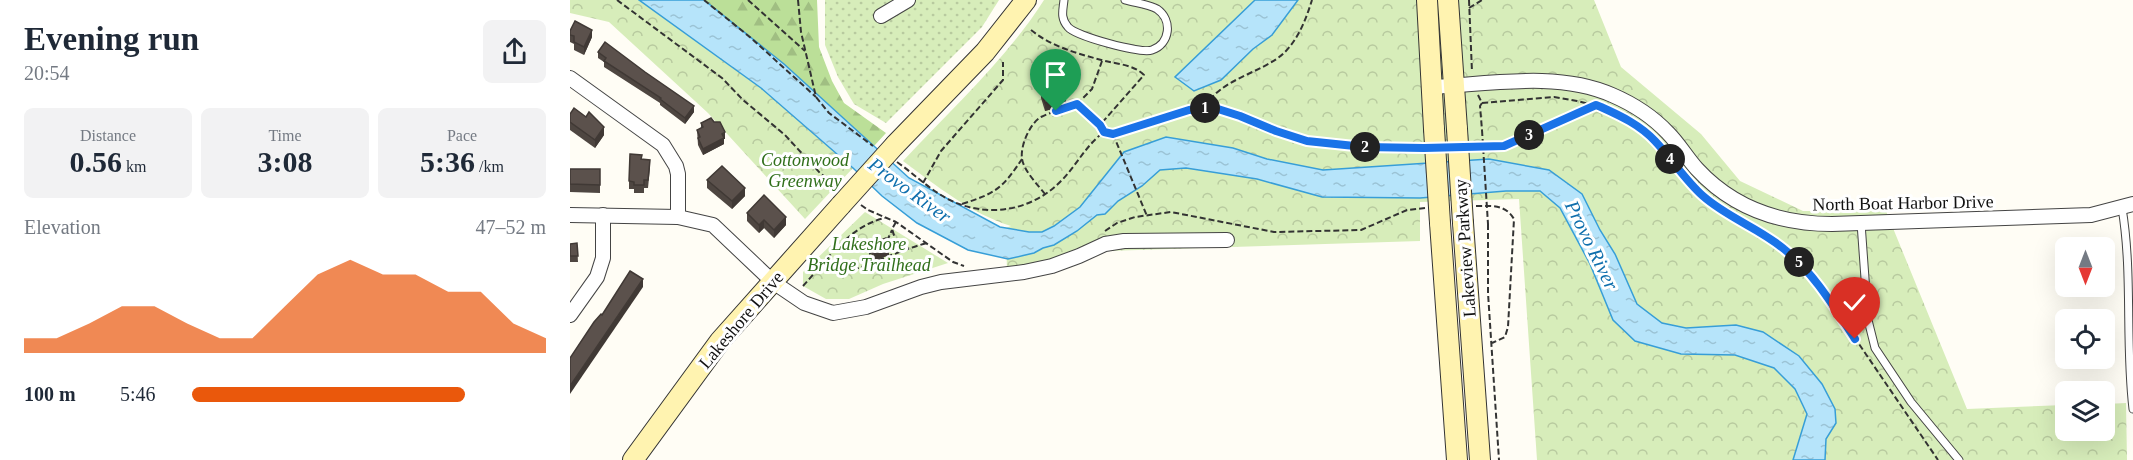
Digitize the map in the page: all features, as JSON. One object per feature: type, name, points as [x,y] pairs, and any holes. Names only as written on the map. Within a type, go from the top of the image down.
[{"type":"street","points":[[881,16],[908,0]]},
{"type":"street","name":"Lakeshore Drive","points":[[633,460],[720,340],[887,150],[985,52],[1026,0]]},
{"type":"street","name":"Lakeview Parkway","points":[[1427,0],[1434,129],[1434,215],[1457,460]]},
{"type":"street","name":"Lakeview Parkway","points":[[1448,0],[1457,129],[1467,214],[1480,460]]},
{"type":"street","points":[[570,78],[663,145],[675,164],[678,174],[678,217]]},
{"type":"street","name":"North Boat Harbor Drive","points":[[1432,87],[1548,81],[1573,83],[1598,89],[1622,99],[1651,117],[1707,179],[1743,204],[1794,222],[1861,223],[2091,215],[2128,206]]},
{"type":"street","points":[[570,215],[678,217],[713,225],[773,282],[804,303],[833,313],[866,307],[932,284],[1052,266],[1106,244],[1124,241],[1227,240]]},
{"type":"street","points":[[570,315],[597,277],[603,258],[603,215]]},
{"type":"lane","points":[[1064,0],[1062,14],[1064,22],[1077,33],[1143,52],[1158,47],[1165,39],[1168,29],[1162,13],[1152,7],[1125,0]]},
{"type":"lane","points":[[2128,206],[2130,370],[2133,409]]},
{"type":"lane","points":[[1861,223],[1868,320],[1875,348],[1911,402],[1959,460]]},
{"type":"path","points":[[704,0],[752,38],[816,97],[829,113],[887,150],[923,183],[946,199],[961,205],[977,210],[999,211],[1015,208],[1045,194],[1060,182],[1088,146],[1104,132]]},
{"type":"path","points":[[748,0],[805,51]]},
{"type":"path","points":[[798,0],[801,32],[816,97]]},
{"type":"path","points":[[1206,108],[1210,98],[1216,93],[1283,54],[1300,33],[1312,0]]},
{"type":"path","points":[[1469,0],[1472,73]]},
{"type":"path","points":[[1469,8],[1482,0]]},
{"type":"path","points":[[1031,30],[1048,43],[1138,69],[1144,75],[1100,125]]},
{"type":"path","points":[[961,205],[993,192],[1009,178],[1022,159],[1028,131],[1036,120],[1077,104],[1092,89],[1102,60]]},
{"type":"path","points":[[923,183],[942,151],[1003,80],[1003,62]]},
{"type":"path","points":[[1499,460],[1488,293],[1488,224],[1480,106],[1481,101],[1554,98],[1596,105],[1636,125],[1654,140],[1681,174],[1708,200],[1732,218],[1783,248],[1797,260],[1814,278],[1938,460]]},
{"type":"path","points":[[1077,104],[1100,125],[1104,132],[1113,134],[1189,110],[1206,108],[1229,112],[1307,141],[1364,147],[1424,148]]},
{"type":"path","points":[[1467,147],[1504,146],[1596,105]]},
{"type":"path","points":[[1113,134],[1147,216]]},
{"type":"path","points":[[1022,159],[1031,178],[1045,194]]},
{"type":"path","points":[[1467,214],[1502,207],[1509,211],[1514,219],[1508,327],[1504,338],[1492,343]]},
{"type":"path","points":[[1179,213],[1274,232],[1361,230],[1407,210],[1434,215]]},
{"type":"path","points":[[803,286],[855,230],[870,221],[885,218]]},
{"type":"path","points":[[892,256],[887,241],[896,222]]},
{"type":"path","points":[[892,228],[899,251]]},
{"type":"path","points":[[852,270],[892,256],[899,251],[927,243]]},
{"type":"path","points":[[873,263],[868,247],[878,244]]},
{"type":"green space","name":"Cottonwood Greenway","points":[[570,0],[639,0],[761,88],[853,168],[805,219],[708,113],[609,22],[570,13]]},
{"type":"green space","points":[[704,0],[817,0],[819,47],[832,81],[844,103],[886,133],[874,146]]},
{"type":"green space","points":[[825,0],[999,0],[982,27],[886,123],[854,104],[838,77],[825,45]]},
{"type":"green space","points":[[1044,0],[1594,0],[1621,67],[1701,134],[1740,181],[1803,211],[1886,211],[1967,409],[2055,405],[2055,441],[2115,441],[2115,404],[2126,403],[2127,460],[1537,460],[1519,199],[1420,202],[1420,241],[1075,252],[1053,262],[1007,272],[1006,228],[1011,226],[968,206],[903,161],[977,84],[1029,22]]},
{"type":"green space","name":"Lakeshore Bridge Trailhead","points":[[865,212],[948,263],[883,284],[849,299],[826,299],[803,286],[803,272]]},
{"type":"water","name":"Provo River","points":[[639,0],[704,0],[784,64],[909,178],[1000,227],[1042,232],[1054,226],[1080,207],[1124,152],[1166,137],[1233,148],[1267,159],[1323,170],[1489,159],[1549,170],[1582,194],[1615,254],[1637,304],[1662,323],[1686,328],[1736,325],[1763,332],[1799,356],[1822,384],[1835,409],[1836,423],[1826,439],[1825,460],[1793,460],[1807,414],[1795,389],[1774,368],[1735,355],[1681,354],[1635,341],[1613,320],[1590,264],[1560,208],[1540,191],[1506,191],[1420,198],[1322,197],[1257,179],[1186,168],[1160,170],[1142,186],[1118,201],[1105,214],[1097,215],[1054,245],[1034,253],[1008,259],[968,250],[917,223],[882,196],[761,88]]},
{"type":"water","points":[[1255,0],[1298,0],[1272,35],[1253,49],[1221,80],[1194,91],[1175,77]]},
{"type":"building","points":[[575,21],[592,30],[584,47],[574,42],[574,36],[570,35]]},
{"type":"building","points":[[605,42],[694,106],[685,118],[661,98],[604,61],[606,58],[598,52]]},
{"type":"building","points":[[1062,85],[1066,97],[1045,103],[1041,90]]},
{"type":"building","points":[[574,108],[586,117],[589,112],[604,127],[595,140],[570,122],[570,114]]},
{"type":"building","points":[[711,118],[714,122],[720,122],[725,132],[722,134],[724,138],[703,149],[697,130],[703,127],[701,123]]},
{"type":"building","points":[[630,154],[642,155],[641,159],[650,160],[648,180],[644,180],[644,185],[634,185],[634,182],[629,181]]},
{"type":"building","points":[[722,166],[745,188],[732,201],[707,180]]},
{"type":"building","points":[[570,169],[600,169],[600,185],[570,184]]},
{"type":"building","points":[[764,195],[786,217],[774,230],[764,220],[759,225],[747,213]]},
{"type":"building","points":[[886,238],[889,247],[874,253],[870,244]]},
{"type":"building","points":[[577,243],[578,256],[570,256],[570,244]]},
{"type":"building","points":[[630,271],[643,279],[570,386],[570,358],[594,322],[602,315]]},
{"type":"route","points":[[1056,111],[1077,104],[1100,125],[1104,132],[1113,134],[1189,110],[1218,109],[1307,141],[1364,147],[1424,148],[1504,146],[1596,105],[1636,125],[1654,140],[1681,174],[1708,200],[1732,218],[1783,248],[1797,260],[1814,278],[1855,339]]}]
